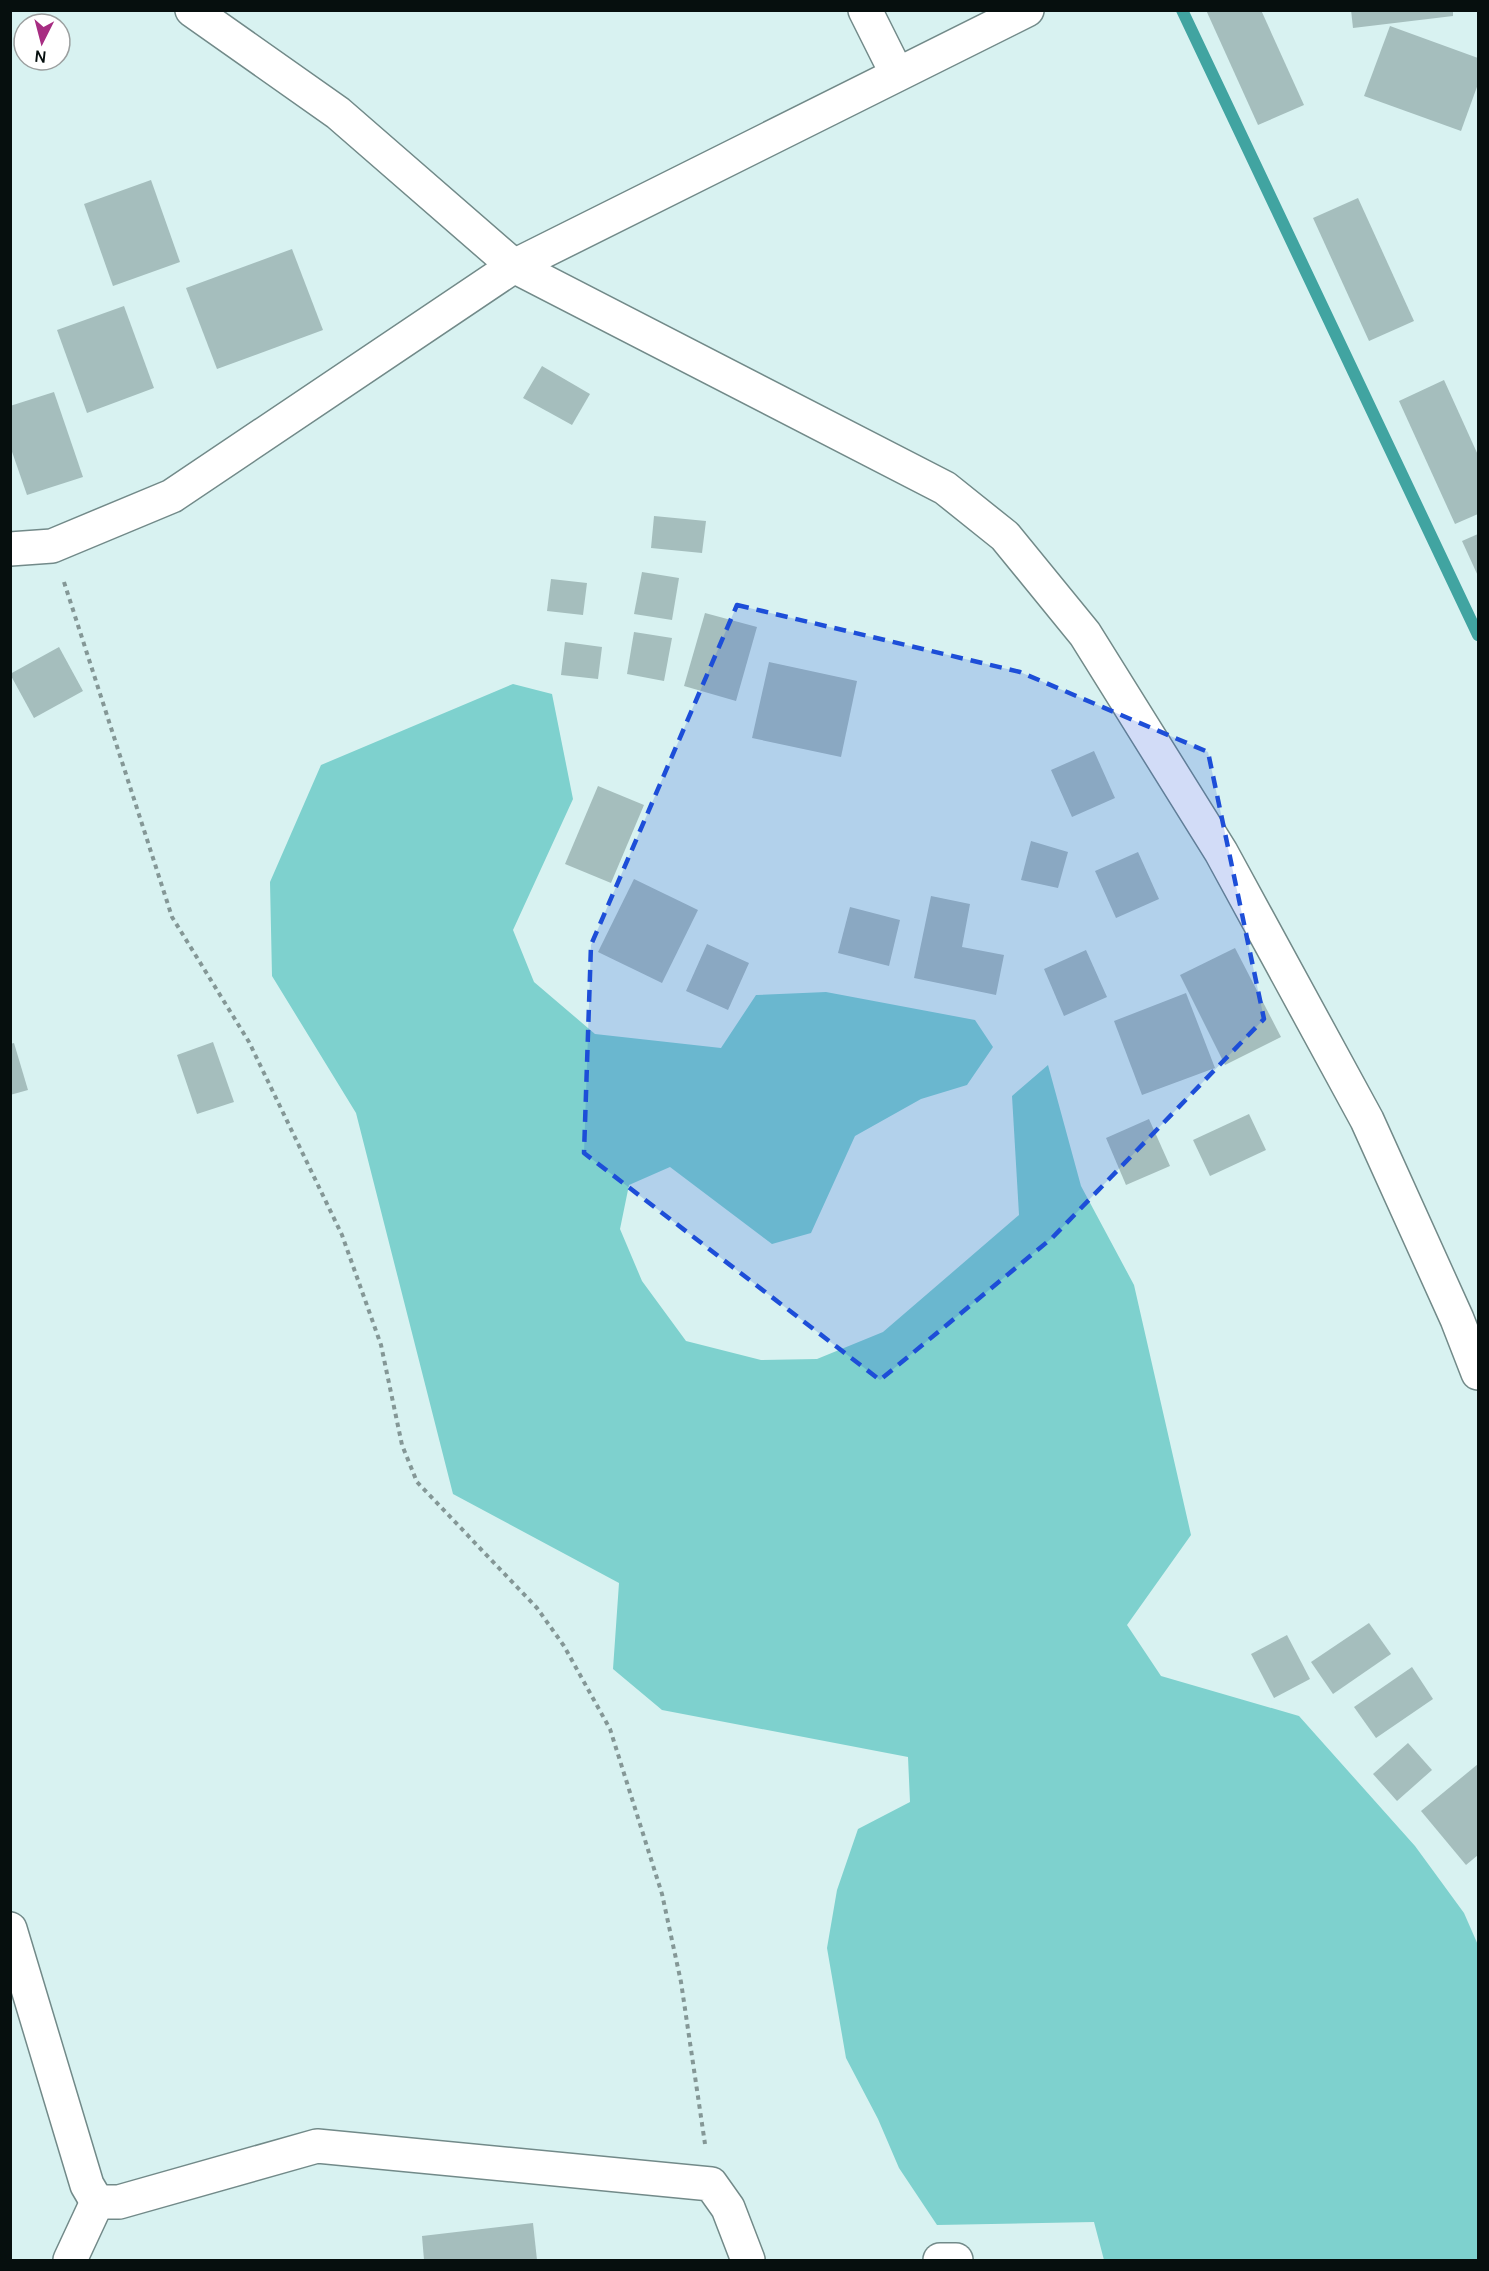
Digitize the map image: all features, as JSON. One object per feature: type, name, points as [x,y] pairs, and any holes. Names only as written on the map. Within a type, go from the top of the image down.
[{"type":"street","points":[[192,10],[338,113],[514,266],[945,488],[1005,536],[1085,634],[1221,852],[1367,1120],[1468,1312],[1479,1373]]},
{"type":"street","points":[[865,10],[897,74]]},
{"type":"street","points":[[10,549],[52,546],[172,496],[514,266],[1027,10]]},
{"type":"street","points":[[10,1929],[87,2185],[97,2202]]},
{"type":"street","points":[[97,2202],[120,2202],[317,2146],[711,2184],[728,2208],[748,2260]]},
{"type":"street","points":[[70,2260],[97,2202]]},
{"type":"street","points":[[940,2260],[949,2258],[956,2260]]},
{"type":"path","points":[[52,546],[172,917],[249,1042],[342,1235],[381,1345],[402,1445],[417,1482],[537,1608],[564,1646],[610,1729],[663,1894],[681,1982],[711,2184]]},
{"type":"highlighted area","points":[[737,605],[1020,672],[1208,752],[1264,1019],[1052,1238],[880,1380],[584,1153],[591,945]]},
{"type":"shaded area","points":[[513,684],[552,694],[573,799],[513,930],[534,982],[595,1034],[721,1048],[756,995],[826,992],[975,1020],[993,1047],[967,1085],[921,1099],[855,1136],[811,1233],[772,1244],[670,1167],[629,1185],[620,1229],[642,1281],[686,1341],[761,1360],[817,1359],[883,1332],[1019,1215],[1012,1096],[1048,1065],[1081,1186],[1134,1285],[1191,1535],[1127,1625],[1161,1676],[1299,1716],[1415,1846],[1464,1913],[1478,1945],[1478,2260],[1104,2260],[1094,2222],[937,2225],[899,2168],[878,2119],[846,2058],[827,1948],[837,1890],[858,1829],[910,1802],[908,1757],[662,1710],[613,1669],[619,1583],[453,1494],[356,1113],[272,976],[270,882],[321,765]]},
{"type":"building","points":[[1206,10],[1261,10],[1304,105],[1258,125]]},
{"type":"building","points":[[1351,10],[1453,10],[1453,16],[1353,28]]},
{"type":"building","points":[[1390,26],[1478,58],[1478,84],[1461,131],[1364,96]]},
{"type":"building","points":[[151,180],[180,262],[113,286],[84,204]]},
{"type":"building","points":[[1358,198],[1414,321],[1369,341],[1313,218]]},
{"type":"building","points":[[292,249],[323,330],[217,369],[186,288]]},
{"type":"building","points":[[124,306],[154,388],[87,413],[57,330]]},
{"type":"building","points":[[542,366],[590,394],[572,425],[523,398]]},
{"type":"building","points":[[1444,380],[1478,455],[1478,514],[1455,524],[1399,401]]},
{"type":"building","points":[[54,392],[83,477],[27,495],[10,446],[10,406]]},
{"type":"building","points":[[654,516],[706,521],[702,553],[651,548]]},
{"type":"building","points":[[1478,534],[1478,576],[1462,541]]},
{"type":"building","points":[[642,572],[679,578],[672,620],[634,614]]},
{"type":"building","points":[[551,579],[587,583],[583,615],[547,611]]},
{"type":"building","points":[[705,613],[757,627],[736,701],[684,686]]},
{"type":"building","points":[[634,632],[672,638],[664,681],[627,674]]},
{"type":"building","points":[[565,642],[602,647],[598,679],[561,675]]},
{"type":"building","points":[[59,647],[83,691],[34,718],[10,674]]},
{"type":"building","points":[[769,662],[857,681],[841,757],[752,738]]},
{"type":"building","points":[[1094,751],[1115,798],[1072,817],[1051,770]]},
{"type":"building","points":[[598,786],[644,805],[611,883],[565,864]]},
{"type":"building","points":[[1031,841],[1068,852],[1058,888],[1021,880]]},
{"type":"building","points":[[1138,852],[1159,899],[1116,918],[1095,871]]},
{"type":"building","points":[[634,879],[698,910],[662,983],[598,952]]},
{"type":"building","points":[[931,896],[970,904],[962,947],[1004,955],[996,995],[914,978]]},
{"type":"building","points":[[850,907],[900,920],[889,966],[838,953]]},
{"type":"building","points":[[707,944],[749,963],[728,1010],[686,991]]},
{"type":"building","points":[[1235,948],[1281,1037],[1225,1065],[1180,975]]},
{"type":"building","points":[[1086,950],[1107,997],[1064,1016],[1044,969]]},
{"type":"building","points":[[1186,993],[1215,1068],[1142,1095],[1114,1021]]},
{"type":"building","points":[[213,1042],[234,1102],[197,1114],[177,1055]]},
{"type":"building","points":[[14,1043],[28,1090],[10,1095],[10,1044]]},
{"type":"building","points":[[1249,1114],[1266,1150],[1210,1176],[1193,1140]]},
{"type":"building","points":[[1149,1119],[1170,1166],[1126,1185],[1106,1138]]},
{"type":"building","points":[[1369,1623],[1391,1654],[1333,1694],[1311,1662]]},
{"type":"building","points":[[1287,1635],[1310,1679],[1274,1698],[1251,1654]]},
{"type":"building","points":[[1412,1667],[1433,1699],[1376,1738],[1354,1707]]},
{"type":"building","points":[[1408,1743],[1432,1770],[1397,1801],[1373,1774]]},
{"type":"building","points":[[1478,1764],[1478,1855],[1466,1865],[1421,1811]]},
{"type":"building","points":[[533,2223],[537,2260],[424,2260],[422,2236]]},
{"type":"waterway","points":[[1182,10],[1478,635]]}]
